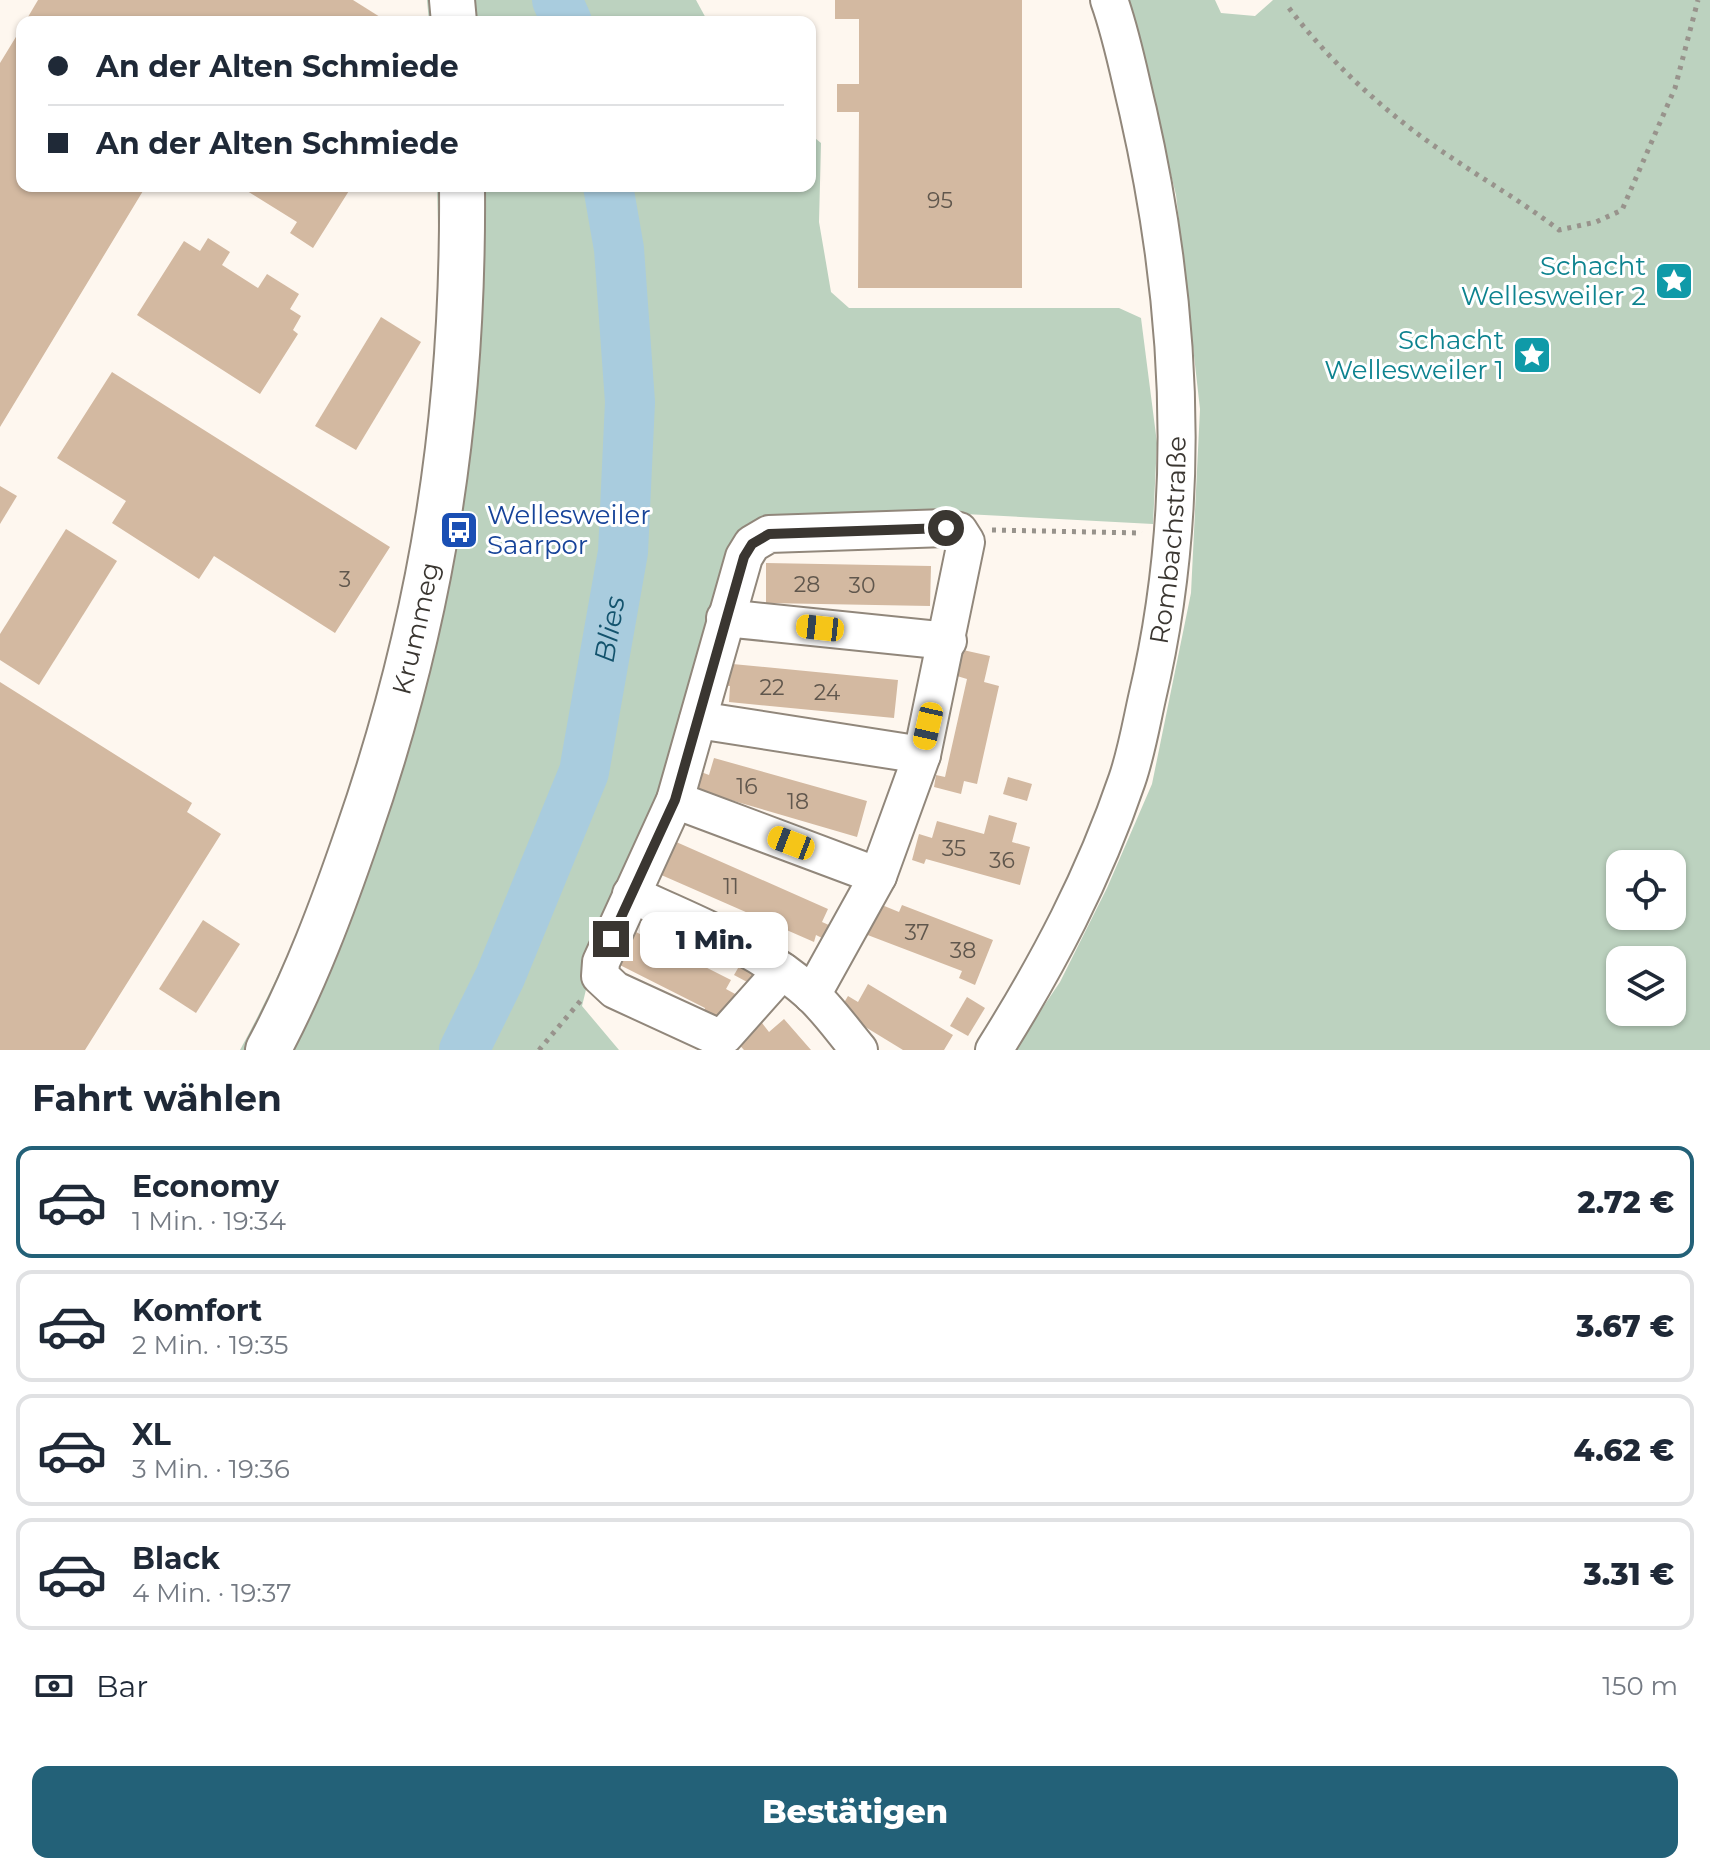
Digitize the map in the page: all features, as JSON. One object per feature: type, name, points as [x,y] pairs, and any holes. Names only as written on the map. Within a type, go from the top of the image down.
[{"type":"main road","name":"Krummeg","points":[[268,1050],[288,1013],[338,890],[389,742],[424,610],[452,427],[460,336],[462,192]]},
{"type":"street","name":"Rombachstraße","points":[[994,1050],[1046,968],[1087,885],[1128,777],[1159,649],[1175,535],[1178,383],[1166,267],[1148,157],[1109,0]]},
{"type":"street","points":[[782,971],[725,1035],[715,1036],[615,990],[600,976],[601,962],[675,800],[744,557],[752,544],[769,534],[946,528],[959,531],[966,542],[948,641],[922,755],[878,876],[812,995]]},
{"type":"street","points":[[725,618],[948,641]]},
{"type":"street","points":[[698,720],[922,755]]},
{"type":"street","points":[[675,800],[878,876]]},
{"type":"street","points":[[631,894],[745,948],[782,971],[812,995],[859,1050]]},
{"type":"path","points":[[1289,8],[1319,48],[1423,138],[1517,197],[1559,230],[1596,222],[1622,210],[1675,88],[1698,0]]},
{"type":"path","points":[[959,531],[1038,528],[1175,535]]},
{"type":"path","points":[[539,1050],[600,976]]},
{"type":"green space","points":[[427,0],[696,0],[705,16],[428,16]]},
{"type":"green space","points":[[1128,0],[1215,0],[1221,13],[1255,16],[1273,0],[1710,0],[1710,1050],[1014,1050],[1060,982],[1107,888],[1152,784],[1191,593],[1200,409],[1176,195]]},
{"type":"green space","points":[[816,139],[821,143],[819,222],[831,292],[849,308],[1119,308],[1141,318],[1157,443],[1153,524],[965,514],[748,523],[694,711],[593,961],[582,1006],[619,1050],[240,1050],[277,978],[310,902],[339,825],[386,664],[418,502],[436,361],[439,308],[437,192],[816,192]]},
{"type":"building","points":[[38,0],[353,0],[378,16],[29,16]]},
{"type":"building","points":[[835,0],[1022,0],[1022,288],[858,288],[859,112],[837,112],[837,84],[859,84],[859,19],[835,19]]},
{"type":"building","points":[[16,37],[16,192],[142,192],[0,427],[0,63]]},
{"type":"building","points":[[249,192],[348,192],[313,248],[290,233],[297,222]]},
{"type":"building","points":[[208,238],[230,252],[222,265],[258,288],[267,274],[299,294],[290,309],[301,316],[293,330],[298,334],[260,394],[137,315],[184,241],[200,251]]},
{"type":"building","points":[[381,317],[421,342],[356,450],[315,426]]},
{"type":"building","points":[[112,372],[390,547],[335,633],[214,556],[199,579],[112,523],[126,501],[57,458]]},
{"type":"building","points":[[0,486],[17,496],[0,524]]},
{"type":"building","points":[[66,529],[117,561],[39,685],[0,660],[0,634]]},
{"type":"building","points":[[766,563],[931,566],[930,606],[766,603]]},
{"type":"building","points":[[963,650],[990,656],[984,682],[999,686],[977,784],[964,781],[961,794],[934,787],[936,775],[945,777],[967,679],[957,676]]},
{"type":"building","points":[[722,663],[898,680],[894,718],[729,702],[730,686],[720,685]]},
{"type":"building","points":[[0,682],[192,803],[187,812],[221,834],[85,1050],[0,1050]]},
{"type":"building","points":[[714,758],[867,801],[857,837],[696,790],[701,772],[709,775]]},
{"type":"building","points":[[1008,777],[1032,784],[1027,801],[1003,794]]},
{"type":"building","points":[[989,815],[1017,823],[1012,842],[1030,847],[1020,885],[926,859],[924,864],[912,860],[919,834],[932,838],[937,821],[984,834]]},
{"type":"building","points":[[674,841],[828,909],[822,922],[838,929],[832,943],[816,935],[814,942],[659,874]]},
{"type":"building","points":[[877,903],[899,912],[902,905],[993,940],[975,985],[959,978],[962,971],[865,934]]},
{"type":"building","points":[[203,920],[240,944],[196,1013],[159,989]]},
{"type":"building","points":[[632,930],[731,980],[726,989],[737,995],[719,1031],[699,1021],[705,1008],[606,958]]},
{"type":"building","points":[[741,963],[756,972],[749,983],[734,975]]},
{"type":"building","points":[[868,984],[953,1035],[944,1050],[903,1050],[849,1017],[836,1016],[848,996],[858,1002]]},
{"type":"building","points":[[967,997],[985,1008],[968,1036],[950,1026]]},
{"type":"building","points":[[759,1019],[769,1032],[784,1019],[811,1050],[744,1050],[735,1040]]},
{"type":"waterway","name":"Blies","points":[[557,0],[564,16]]},
{"type":"waterway","name":"Blies","points":[[464,1050],[500,977],[584,772],[623,552],[630,402],[619,249],[609,192]]},
{"type":"place","name":"Schacht Wellesweiler 2","points":[[1674,281]]},
{"type":"place","name":"Schacht Wellesweiler 1","points":[[1532,355]]},
{"type":"place","name":"Wellesweiler Saarpor","points":[[459,530]]},
{"type":"route","points":[[611,939],[675,800],[725,618],[744,557],[752,544],[769,534],[946,528]]}]
